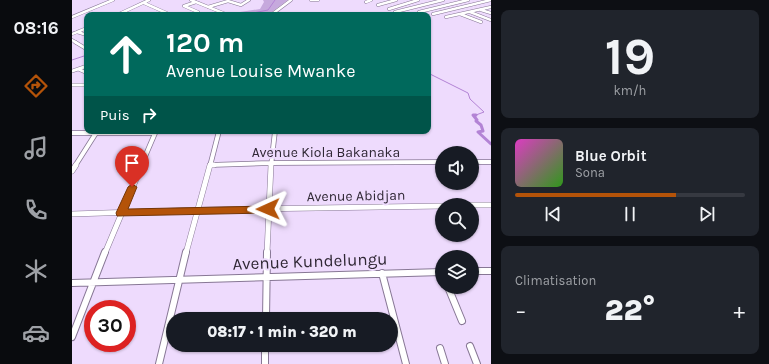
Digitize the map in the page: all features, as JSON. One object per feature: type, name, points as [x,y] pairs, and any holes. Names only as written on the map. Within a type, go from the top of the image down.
[{"type":"street","points":[[84,12],[113,0]]},
{"type":"street","points":[[124,12],[149,0]]},
{"type":"street","points":[[191,0],[220,12]]},
{"type":"street","points":[[208,7],[228,1],[233,1],[241,5],[249,0]]},
{"type":"street","points":[[311,0],[318,0]]},
{"type":"street","points":[[366,2],[371,0]]},
{"type":"street","points":[[378,5],[396,0]]},
{"type":"street","points":[[389,9],[418,0]]},
{"type":"street","points":[[395,12],[443,0]]},
{"type":"street","points":[[419,12],[468,0]]},
{"type":"street","points":[[433,14],[491,0]]},
{"type":"street","points":[[196,2],[184,6],[198,12]]},
{"type":"street","points":[[275,12],[289,2]]},
{"type":"street","points":[[144,3],[164,12]]},
{"type":"street","points":[[422,6],[431,9]]},
{"type":"street","points":[[462,7],[473,11]]},
{"type":"street","points":[[446,17],[491,7]]},
{"type":"street","points":[[480,10],[491,14]]},
{"type":"street","points":[[72,17],[84,12]]},
{"type":"street","points":[[469,12],[491,20]]},
{"type":"street","points":[[460,14],[480,22]]},
{"type":"street","points":[[72,34],[84,29]]},
{"type":"street","points":[[72,31],[84,34]]},
{"type":"street","points":[[72,40],[84,47]]},
{"type":"street","points":[[72,71],[84,67]]},
{"type":"street","points":[[78,69],[84,72]]},
{"type":"street","points":[[72,85],[84,85]]},
{"type":"street","points":[[72,133],[84,133]]},
{"type":"street","points":[[72,171],[96,134]]},
{"type":"street","points":[[72,337],[154,134]]},
{"type":"street","points":[[159,364],[179,279],[218,134]]},
{"type":"street","points":[[266,312],[270,163],[275,134]]},
{"type":"street","name":"Avenue Kiola Bakanaka","points":[[210,165],[270,163],[435,162]]},
{"type":"street","points":[[479,162],[491,162]]},
{"type":"street","points":[[479,205],[491,205]]},
{"type":"street","name":"Avenue Abidjan","points":[[72,214],[198,210],[435,206]]},
{"type":"street","points":[[479,271],[491,271]]},
{"type":"street","name":"Avenue Kundelungu","points":[[72,283],[435,272]]},
{"type":"street","points":[[382,273],[406,364]]},
{"type":"street","points":[[451,294],[462,321]]},
{"type":"street","points":[[470,346],[477,364]]},
{"type":"street","points":[[440,348],[445,364]]},
{"type":"street","points":[[265,352],[265,364]]},
{"type":"shaded area","points":[[263,0],[288,0],[272,12],[240,12],[260,9],[264,2]]},
{"type":"waterway","points":[[258,12],[268,10],[275,0]]},
{"type":"waterway","points":[[72,60],[84,56]]},
{"type":"waterway","points":[[431,74],[468,93],[470,99],[484,112],[476,115]]},
{"type":"waterway","points":[[476,115],[473,115],[477,120],[476,121],[481,125],[483,131],[478,132],[491,144]]},
{"type":"route","points":[[132,187],[121,213],[268,209]]}]
